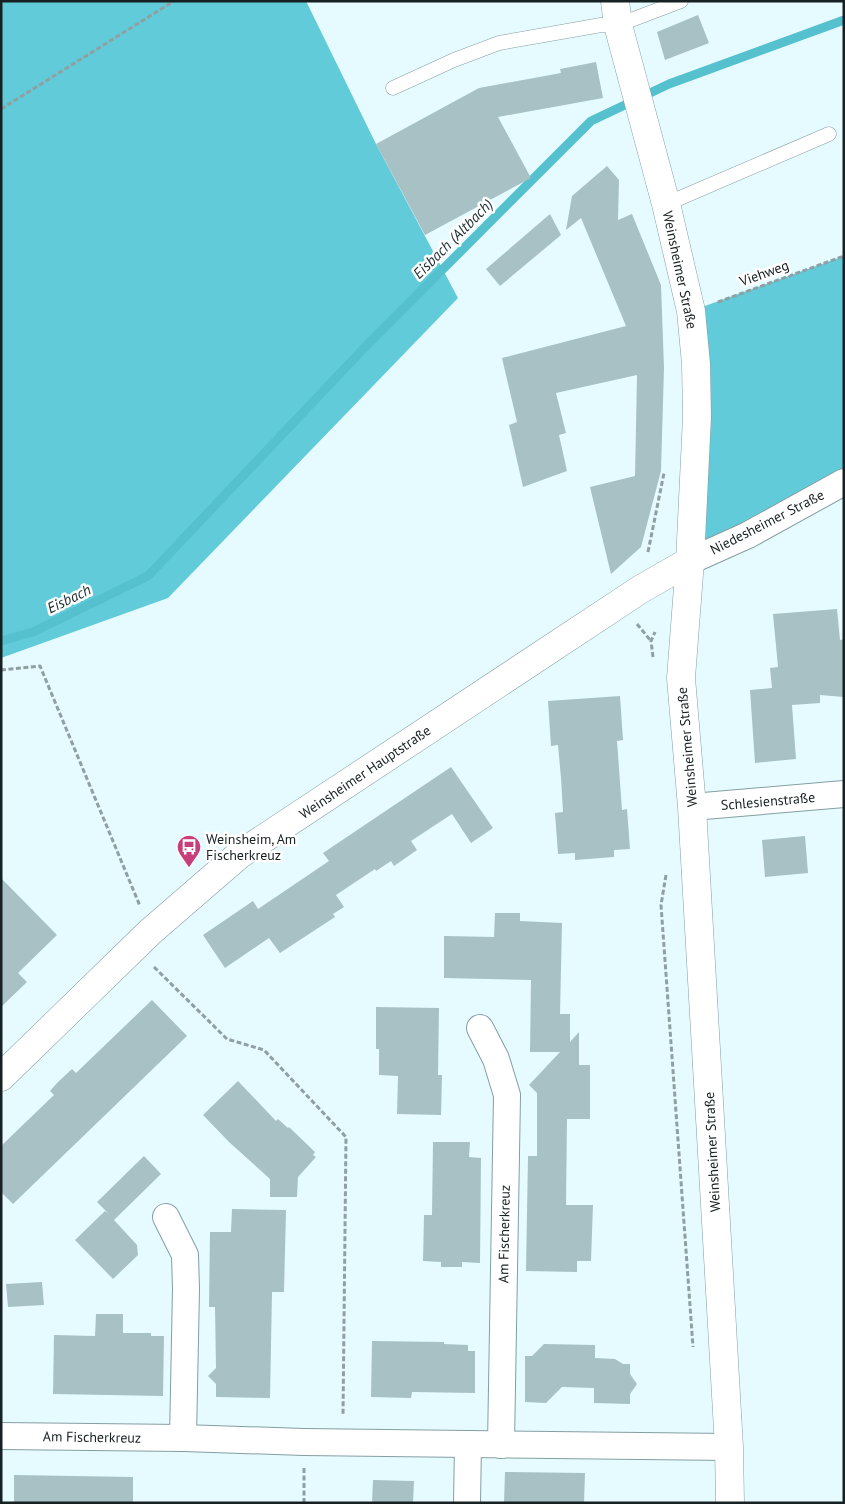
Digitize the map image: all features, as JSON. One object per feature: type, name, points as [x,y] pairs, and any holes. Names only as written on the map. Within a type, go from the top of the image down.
[{"type":"main road","name":"Weinsheimer Straße","points":[[617,13],[666,204],[691,311],[696,364],[697,417],[690,561],[681,678],[692,807],[729,1447],[730,1503]]},
{"type":"main road","name":"Weinsheimer Hauptstraße","points":[[1,1077],[142,940],[239,855],[641,589],[690,561]]},
{"type":"street","name":"Niedesheimer Straße","points":[[690,561],[748,535],[844,482]]},
{"type":"street","name":"Schlesienstraße","points":[[692,807],[844,794]]},
{"type":"street","name":"Am Fischerkreuz","points":[[480,1028],[496,1059],[507,1096],[501,1444]]},
{"type":"street","points":[[166,1217],[185,1255],[183,1438]]},
{"type":"street","name":"Am Fischerkreuz","points":[[1,1436],[729,1447]]},
{"type":"street","points":[[467,1503],[468,1444]]},
{"type":"lane","points":[[393,88],[499,42],[601,25],[617,13],[681,1]]},
{"type":"lane","points":[[666,204],[829,134]]},
{"type":"path","points":[[1,109],[174,1]]},
{"type":"path","name":"Viehweg","points":[[691,311],[844,256]]},
{"type":"path","points":[[651,641],[635,622],[666,464]]},
{"type":"path","points":[[1,670],[40,666],[142,940],[227,1039],[264,1050],[346,1137],[342,1442]]},
{"type":"path","points":[[304,1442],[304,1503]]},
{"type":"shaded area","points":[[1,1],[306,1],[376,144],[458,298],[168,598],[1,658]]},
{"type":"shaded area","points":[[844,256],[844,482],[690,561],[691,311]]},
{"type":"building","points":[[698,15],[709,43],[665,60],[657,32]]},
{"type":"building","points":[[596,62],[603,98],[498,117],[531,178],[425,235],[376,144],[479,88],[561,73],[560,69]]},
{"type":"building","points":[[607,166],[619,180],[618,220],[632,214],[661,285],[664,368],[661,471],[641,547],[611,574],[590,487],[635,476],[637,375],[556,393],[566,433],[559,435],[567,471],[523,487],[509,425],[517,422],[502,358],[626,326],[581,218],[566,230],[572,196]]},
{"type":"building","points":[[550,214],[561,235],[500,286],[486,269]]},
{"type":"building","points":[[837,609],[840,640],[844,639],[844,697],[820,695],[820,703],[792,705],[796,759],[755,763],[750,690],[772,688],[770,668],[778,667],[773,614]]},
{"type":"building","points":[[620,696],[623,740],[617,741],[622,810],[627,809],[630,849],[614,850],[614,857],[575,860],[575,853],[558,854],[555,813],[563,812],[561,778],[558,745],[551,746],[548,701]]},
{"type":"building","points":[[451,767],[493,828],[471,843],[452,814],[411,841],[417,850],[394,866],[391,861],[376,871],[375,869],[336,895],[344,907],[333,914],[335,917],[280,953],[269,938],[225,968],[203,935],[253,901],[258,909],[329,861],[323,853]]},
{"type":"building","points":[[805,836],[808,873],[765,877],[762,840]]},
{"type":"building","points":[[1,878],[57,935],[18,973],[27,982],[1,1007]]},
{"type":"building","points":[[495,913],[520,913],[520,921],[562,923],[560,1014],[570,1014],[570,1042],[579,1032],[579,1065],[590,1065],[590,1119],[567,1119],[566,1205],[593,1205],[591,1261],[577,1261],[577,1272],[526,1271],[528,1156],[537,1156],[537,1093],[529,1085],[560,1052],[530,1052],[531,980],[444,978],[444,936],[494,937]]},
{"type":"building","points":[[152,1000],[187,1036],[13,1204],[1,1192],[1,1146],[54,1095],[50,1091],[57,1083],[72,1069],[76,1073]]},
{"type":"building","points":[[376,1007],[439,1008],[438,1075],[442,1075],[441,1115],[397,1114],[398,1076],[379,1075],[379,1049],[376,1049]]},
{"type":"building","points":[[238,1081],[276,1121],[278,1119],[289,1127],[315,1152],[313,1155],[316,1157],[298,1177],[297,1197],[270,1197],[270,1179],[229,1142],[203,1115]]},
{"type":"building","points":[[433,1142],[470,1142],[469,1157],[481,1158],[480,1263],[462,1262],[462,1267],[441,1267],[441,1262],[423,1261],[424,1215],[432,1215]]},
{"type":"building","points":[[144,1156],[161,1174],[114,1220],[137,1245],[138,1255],[113,1279],[75,1240],[105,1211],[109,1214],[97,1202]]},
{"type":"building","points":[[232,1209],[286,1210],[284,1292],[272,1292],[270,1398],[216,1397],[216,1384],[208,1376],[216,1368],[215,1307],[209,1307],[210,1232],[231,1232]]},
{"type":"building","points":[[42,1282],[44,1305],[8,1307],[6,1284]]},
{"type":"building","points":[[96,1314],[123,1314],[123,1333],[151,1333],[151,1336],[164,1336],[163,1396],[53,1394],[54,1335],[95,1336]]},
{"type":"building","points":[[372,1341],[444,1342],[444,1344],[468,1345],[468,1351],[475,1351],[475,1393],[412,1392],[411,1398],[371,1397]]},
{"type":"building","points":[[544,1344],[595,1345],[595,1358],[615,1359],[623,1364],[630,1364],[630,1374],[637,1384],[630,1394],[630,1404],[594,1403],[594,1388],[562,1387],[546,1403],[525,1402],[525,1356],[532,1356]]},
{"type":"building","points":[[505,1472],[585,1473],[584,1503],[504,1503]]},
{"type":"building","points":[[14,1475],[133,1477],[133,1503],[14,1503]]},
{"type":"building","points":[[373,1480],[414,1481],[413,1503],[372,1503]]},
{"type":"waterway","name":"Eisbach (Altbach)","points":[[1,641],[33,632],[148,576],[365,347],[591,121],[669,84],[844,20]]},
{"type":"place","name":"Weinsheim, Am Fischerkreuz","points":[[189,868]]},
{"type":"water label","name":"Eisbach","points":[[69,599]]}]
